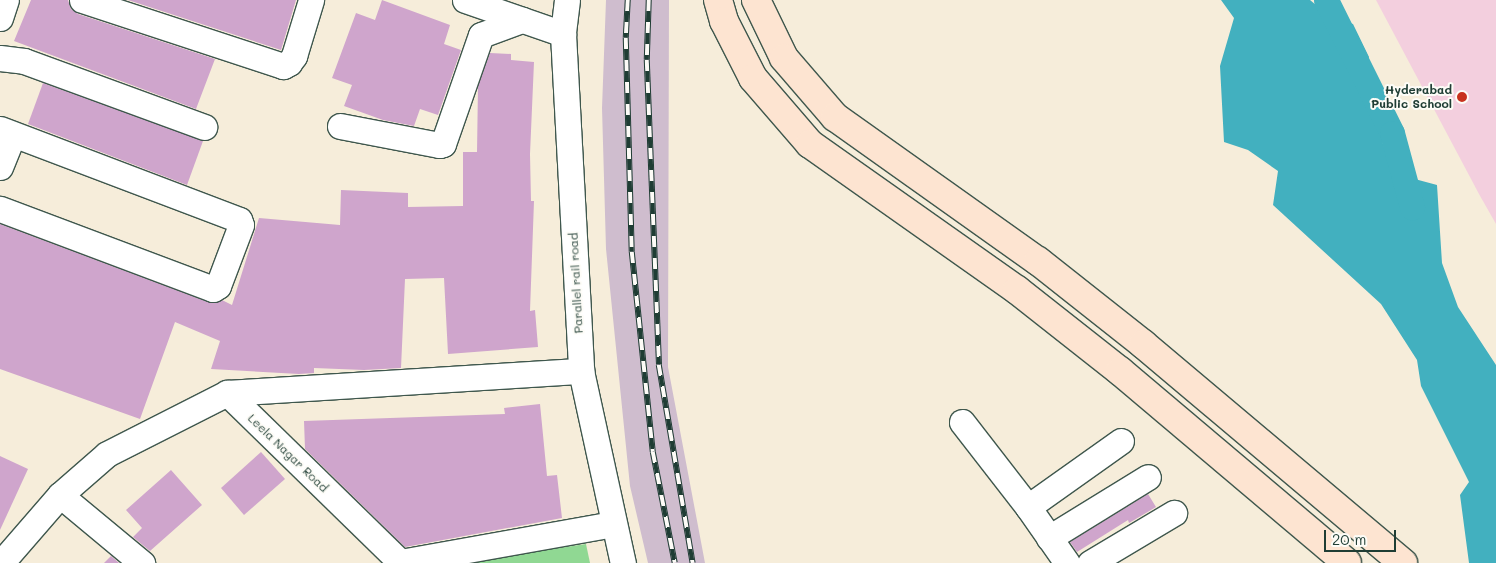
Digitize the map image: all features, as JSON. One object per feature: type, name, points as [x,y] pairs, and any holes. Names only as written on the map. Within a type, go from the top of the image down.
[{"type":"street","points":[[0,18],[6,0]]},
{"type":"street","points":[[82,0],[283,66],[289,63],[294,56],[311,0]]},
{"type":"street","points":[[465,0],[563,34]]},
{"type":"street","name":"Parallel rail road","points":[[567,0],[563,34],[581,371],[623,563]]},
{"type":"street","points":[[718,0],[724,21],[754,78],[810,144],[1017,290],[1120,371],[1347,563]]},
{"type":"street","points":[[756,0],[784,58],[835,117],[1038,261],[1143,344],[1403,563]]},
{"type":"street","points":[[340,126],[439,145],[443,144],[481,35],[522,20]]},
{"type":"street","points":[[0,58],[24,61],[204,127]]},
{"type":"street","points":[[0,167],[6,132],[239,220],[241,225],[218,286],[213,289],[0,208]]},
{"type":"street","points":[[866,183],[885,152]]},
{"type":"street","points":[[1,563],[60,495],[107,454],[227,392],[581,371]]},
{"type":"street","name":"Leela Nagar Road","points":[[227,392],[400,562],[613,524]]},
{"type":"street","points":[[962,422],[1028,506],[1067,563]]},
{"type":"street","points":[[1028,506],[1121,441]]},
{"type":"street","points":[[1049,538],[1148,477]]},
{"type":"street","points":[[60,495],[142,563]]},
{"type":"street","points":[[1090,563],[1174,512]]},
{"type":"shaded area","points":[[606,0],[669,0],[668,367],[705,563],[648,563],[630,486],[606,249],[602,108]]},
{"type":"shaded area","name":"Hyderabad Public School","points":[[1376,0],[1496,0],[1496,224],[1479,194]]},
{"type":"green space","points":[[586,544],[590,563],[454,563]]},
{"type":"water","points":[[1221,0],[1310,0],[1329,16],[1353,24],[1369,57],[1361,81],[1374,113],[1392,113],[1382,141],[1391,167],[1411,178],[1437,185],[1442,263],[1458,307],[1496,365],[1496,563],[1469,563],[1460,495],[1469,482],[1421,386],[1417,360],[1381,304],[1273,205],[1278,171],[1248,150],[1224,142],[1220,66],[1234,18]]},
{"type":"building","points":[[31,0],[68,0],[71,9],[78,14],[215,59],[196,109],[14,41]]},
{"type":"building","points":[[128,0],[296,0],[281,50]]},
{"type":"building","points":[[382,0],[450,25],[444,44],[461,50],[438,115],[420,109],[414,126],[383,120],[344,106],[352,85],[332,78],[356,13],[375,20]]},
{"type":"building","points":[[490,53],[511,54],[511,60],[534,62],[530,154],[531,201],[534,201],[530,311],[535,310],[538,347],[448,354],[444,278],[405,279],[401,368],[364,370],[314,368],[314,373],[299,374],[211,369],[220,341],[175,322],[140,419],[0,369],[0,224],[208,302],[222,300],[232,305],[259,218],[340,225],[341,190],[408,193],[408,207],[463,206],[463,152],[477,152],[478,86]]},
{"type":"building","points":[[43,83],[203,141],[187,185],[28,124]]},
{"type":"building","points":[[540,404],[547,476],[557,475],[562,518],[405,547],[305,449],[304,421],[505,414],[504,408]]},
{"type":"building","points":[[261,452],[285,479],[244,515],[221,488]]},
{"type":"building","points":[[0,456],[28,469],[0,530]]},
{"type":"building","points":[[171,470],[202,505],[150,551],[133,537],[142,528],[126,510]]},
{"type":"building","points":[[1148,494],[1156,507],[1129,523],[1128,520],[1077,552],[1070,542]]},
{"type":"building","points":[[111,556],[119,563],[104,563]]},
{"type":"waterway","points":[[1326,0],[1392,133],[1412,207]]},
{"type":"railway","points":[[628,0],[626,38],[632,252],[653,452],[675,563]]},
{"type":"railway","points":[[649,0],[647,60],[659,365],[693,563]]},
{"type":"place","name":"Hyderabad Public School","points":[[1462,97]]}]
